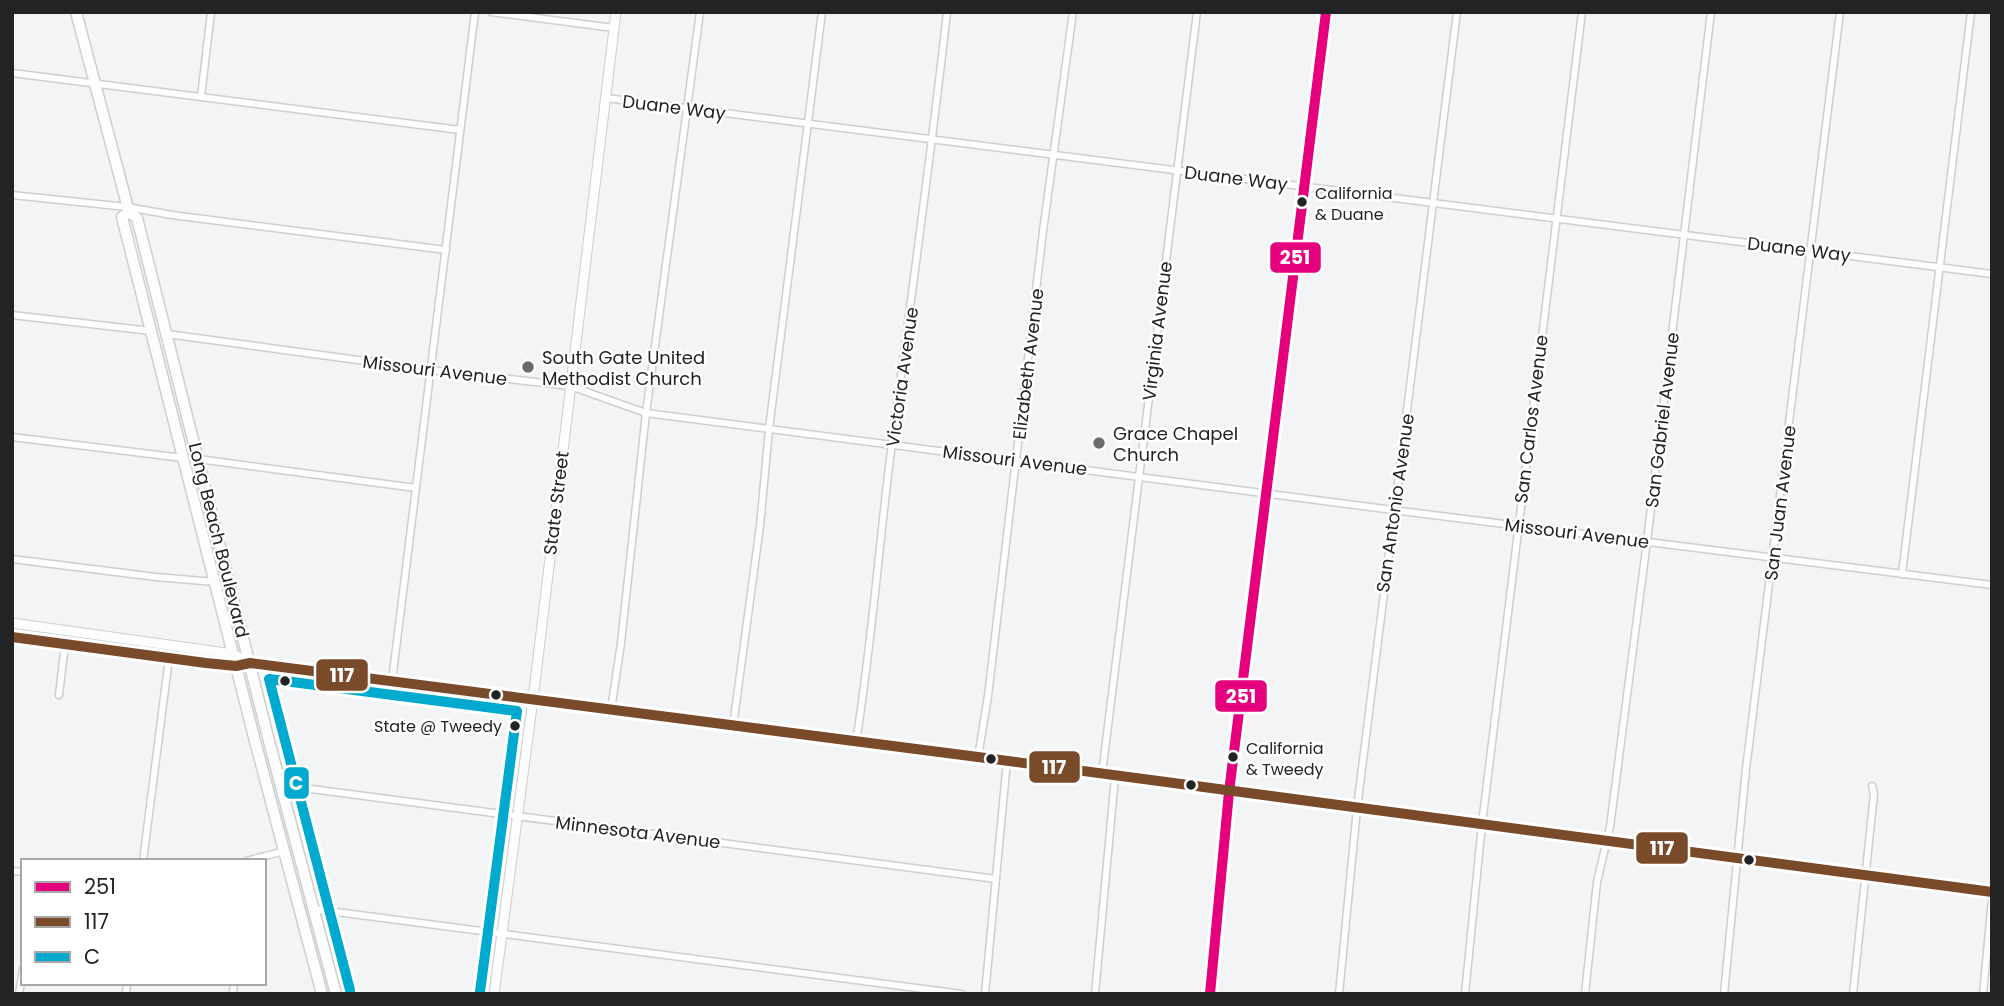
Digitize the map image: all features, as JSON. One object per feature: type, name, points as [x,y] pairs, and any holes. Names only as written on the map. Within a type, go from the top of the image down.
[{"type":"main road","name":"Long Beach Boulevard","points":[[76,12],[128,210],[137,218],[336,994]]},
{"type":"main road","name":"State Street","points":[[494,994],[533,699],[616,12]]},
{"type":"main road","points":[[1209,994],[1229,792],[1326,12]]},
{"type":"main road","name":"Long Beach Boulevard","points":[[128,210],[122,216],[236,666],[323,994]]},
{"type":"main road","points":[[12,623],[233,653],[250,663]]},
{"type":"main road","points":[[12,637],[236,666],[250,663],[533,699],[1992,892]]},
{"type":"main road","points":[[290,870],[298,875],[306,905],[314,909]]},
{"type":"street","points":[[201,97],[211,12]]},
{"type":"street","points":[[392,681],[475,12]]},
{"type":"street","points":[[491,12],[614,28]]},
{"type":"street","points":[[611,710],[646,413],[700,12]]},
{"type":"street","points":[[733,726],[822,12]]},
{"type":"street","name":"Victoria Avenue","points":[[856,742],[947,12]]},
{"type":"street","name":"Elizabeth Avenue","points":[[978,757],[990,682],[1053,155],[1073,12]]},
{"type":"street","name":"Virginia Avenue","points":[[1102,775],[1197,12]]},
{"type":"street","name":"San Antonio Avenue","points":[[1339,994],[1357,808],[1457,12]]},
{"type":"street","name":"San Carlos Avenue","points":[[1465,994],[1482,824],[1582,12]]},
{"type":"street","name":"San Gabriel Avenue","points":[[1585,994],[1597,882],[1612,815],[1711,12]]},
{"type":"street","name":"San Juan Avenue","points":[[1724,994],[1736,858],[1840,12]]},
{"type":"street","points":[[1902,574],[1972,12]]},
{"type":"street","points":[[12,73],[460,130]]},
{"type":"street","name":"Duane Way","points":[[606,98],[1992,274]]},
{"type":"street","points":[[12,195],[446,250]]},
{"type":"street","points":[[12,315],[151,331]]},
{"type":"street","name":"Missouri Avenue","points":[[167,334],[570,386],[646,413],[1992,585]]},
{"type":"street","points":[[12,437],[183,458]]},
{"type":"street","points":[[198,459],[416,488]]},
{"type":"street","points":[[12,559],[215,582]]},
{"type":"street","points":[[59,695],[65,645]]},
{"type":"street","points":[[143,859],[169,658]]},
{"type":"street","points":[[985,994],[1007,761]]},
{"type":"street","points":[[1094,994],[1115,777]]},
{"type":"street","name":"Minnesota Avenue","points":[[281,785],[996,879]]},
{"type":"street","points":[[1853,994],[1874,794],[1872,786]]},
{"type":"street","points":[[253,859],[285,851]]},
{"type":"street","points":[[1983,994],[1992,900]]},
{"type":"street","points":[[314,909],[962,994]]},
{"type":"transit line","name":"251","points":[[1210,994],[1229,792],[1326,12]]},
{"type":"transit line","name":"117","points":[[12,637],[206,663],[236,666],[250,663],[1992,892]]},
{"type":"transit line","name":"C","points":[[350,990],[269,679],[517,711],[480,992]]},
{"type":"place","name":"California & Duane","points":[[1302,202]]},
{"type":"place","name":"South Gate United Methodist Church","points":[[528,367]]},
{"type":"place","name":"Grace Chapel Church","points":[[1099,443]]},
{"type":"place","name":"State @ Tweedy","points":[[515,726]]},
{"type":"place","name":"California & Tweedy","points":[[1233,757]]}]
